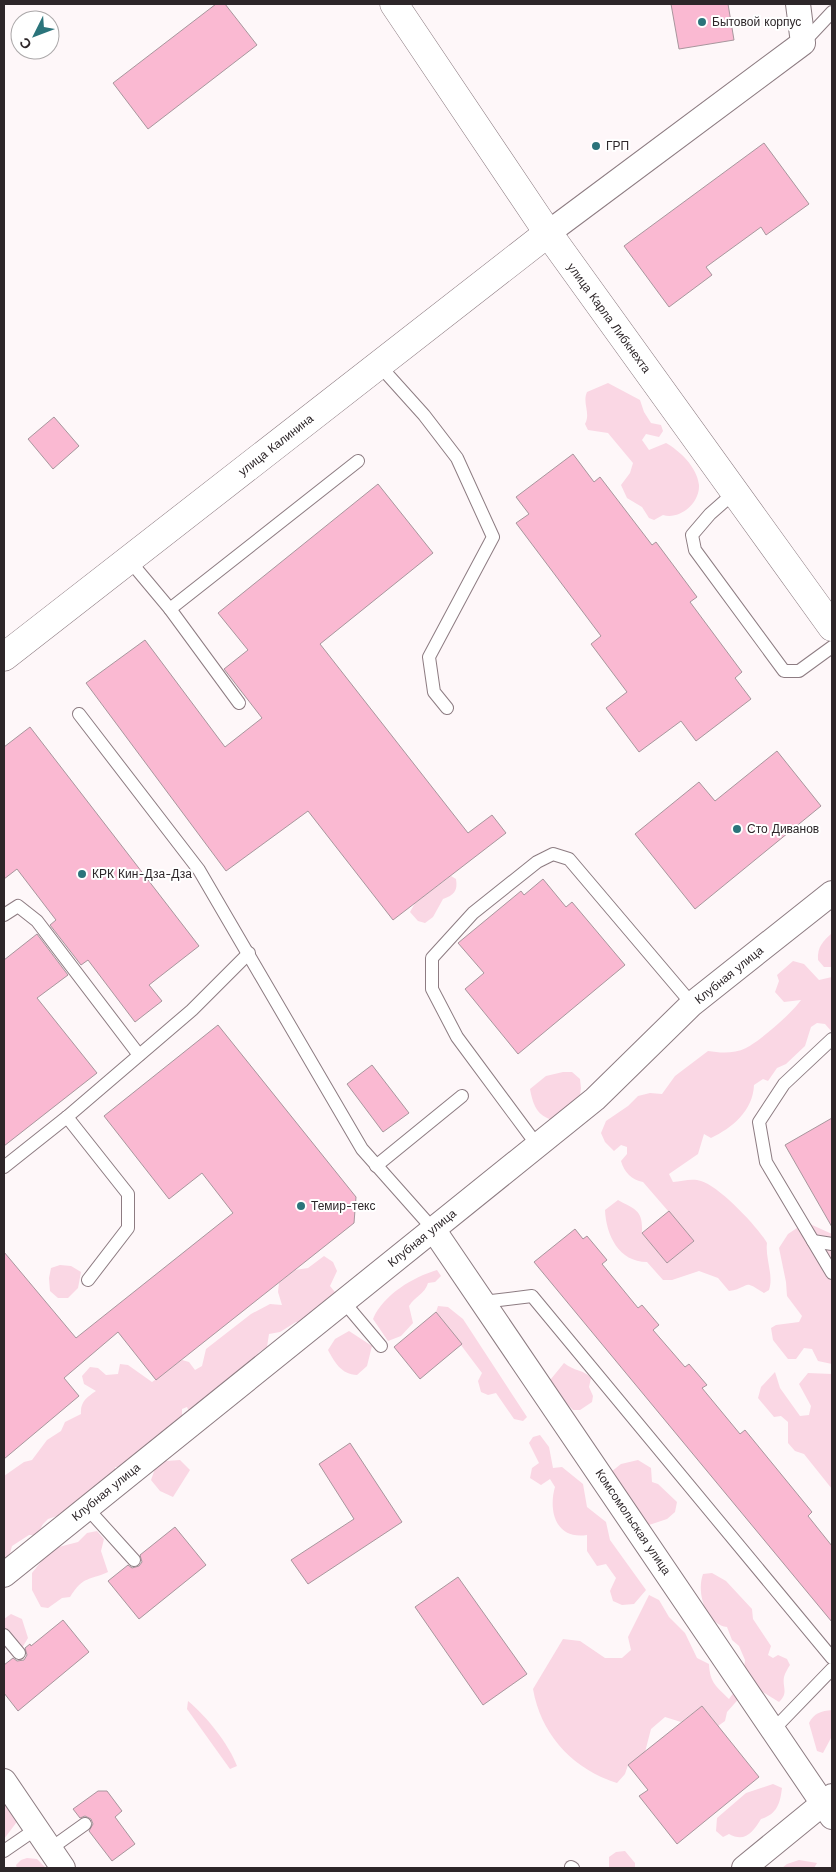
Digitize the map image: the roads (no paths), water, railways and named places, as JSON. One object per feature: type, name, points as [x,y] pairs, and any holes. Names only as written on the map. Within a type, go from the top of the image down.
[{"type":"main road","name":"улица Карла Либкнехта","points":[[394,4],[548,233],[832,627]]},
{"type":"main road","name":"улица Калинина","points":[[4,658],[548,233]]},
{"type":"street","points":[[548,233],[803,43],[798,4]]},
{"type":"street","name":"Клубная улица","points":[[4,1575],[594,1099],[692,1004],[832,893]]},
{"type":"street","name":"Комсомольская улица","points":[[433,1229],[774,1729],[830,1805]]},
{"type":"street","points":[[4,1782],[56,1859]]},
{"type":"street","points":[[744,1868],[830,1805]]},
{"type":"lane","points":[[803,43],[832,12]]},
{"type":"lane","points":[[379,364],[424,414],[457,458],[493,537],[429,657],[434,692],[447,708]]},
{"type":"lane","points":[[170,609],[358,461]]},
{"type":"lane","points":[[735,492],[710,514],[692,535],[694,550],[784,670],[799,671],[832,648]]},
{"type":"lane","points":[[129,560],[170,609],[240,703]]},
{"type":"lane","points":[[79,714],[199,870],[362,1148],[433,1229]]},
{"type":"lane","points":[[537,1145],[457,1037],[432,989],[432,958],[473,913],[537,862],[554,854],[562,854],[570,859],[692,1004]]},
{"type":"lane","points":[[4,915],[18,906],[37,921],[139,1055]]},
{"type":"lane","points":[[4,1167],[67,1117],[192,1010],[249,953]]},
{"type":"lane","points":[[832,1039],[784,1084],[759,1122],[766,1162],[832,1273]]},
{"type":"lane","points":[[376,1166],[462,1096]]},
{"type":"lane","points":[[67,1117],[128,1194],[128,1228],[88,1280]]},
{"type":"lane","points":[[813,1241],[832,1244]]},
{"type":"lane","points":[[483,1302],[532,1296],[832,1658]]},
{"type":"lane","points":[[343,1301],[381,1346]]},
{"type":"lane","points":[[87,1508],[134,1560]]},
{"type":"lane","points":[[4,1635],[19,1653]]},
{"type":"lane","points":[[774,1729],[832,1669]]},
{"type":"lane","points":[[56,1859],[84,1824]]},
{"type":"lane","points":[[4,1851],[36,1829]]},
{"type":"place","name":"Бытовой корпус","points":[[702,22]]},
{"type":"place","name":"ГРП","points":[[596,146]]},
{"type":"place","name":"Сто Диванов","points":[[737,829]]},
{"type":"place","name":"КРК Кин-Дза-Дза","points":[[82,874]]},
{"type":"place","name":"Темир-текс","points":[[301,1206]]}]
